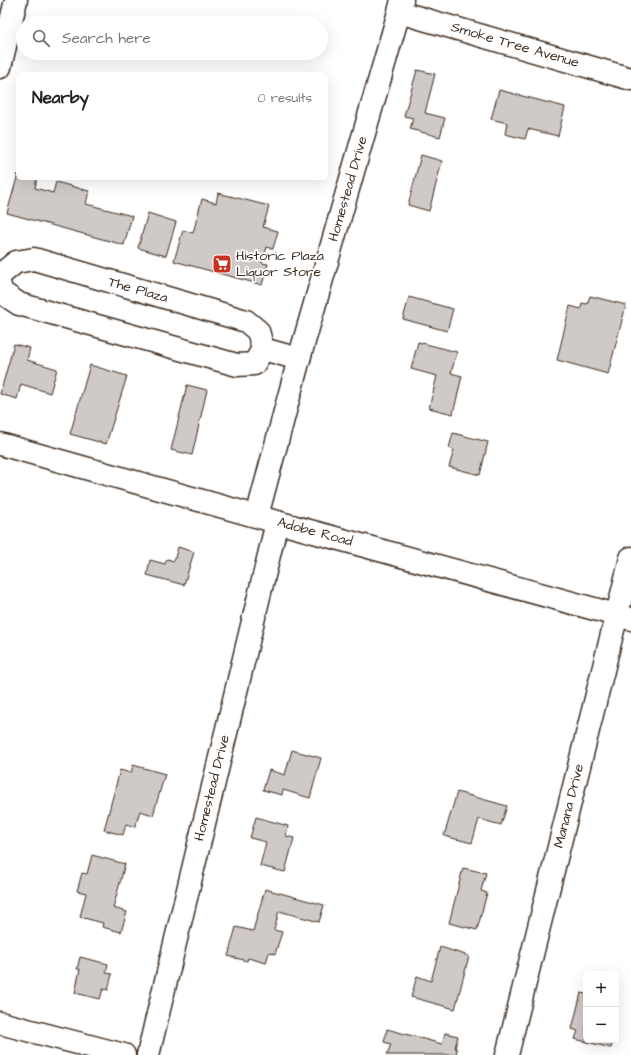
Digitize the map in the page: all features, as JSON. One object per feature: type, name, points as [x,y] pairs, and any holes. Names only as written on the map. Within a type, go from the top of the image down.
[{"type":"street","points":[[0,67],[16,0]]},
{"type":"street","name":"Smoke Tree Avenue","points":[[401,6],[631,79]]},
{"type":"street","name":"Homestead Drive","points":[[257,516],[299,359],[401,6]]},
{"type":"street","name":"The Plaza","points":[[0,275],[16,262],[34,259],[246,322],[258,331],[263,349]]},
{"type":"street","points":[[0,286],[1,292],[19,304],[237,365],[254,364],[263,349],[299,359]]},
{"type":"street","name":"Adobe Road","points":[[0,444],[277,522],[624,616]]},
{"type":"street","name":"Homestead Drive","points":[[148,1055],[277,522]]},
{"type":"street","name":"Manana Drive","points":[[507,1055],[624,616],[631,558]]},
{"type":"street","points":[[0,1023],[124,1055]]},
{"type":"building","points":[[417,70],[435,74],[425,113],[445,118],[440,137],[410,129],[413,118],[404,116]]},
{"type":"building","points":[[499,90],[565,107],[558,136],[528,129],[525,139],[505,134],[507,123],[491,119]]},
{"type":"building","points":[[421,155],[442,161],[429,211],[408,205]]},
{"type":"building","points":[[16,180],[37,180],[35,188],[53,193],[56,182],[89,191],[86,204],[132,216],[124,245],[7,213]]},
{"type":"building","points":[[218,193],[269,206],[263,227],[278,231],[273,249],[267,247],[262,263],[268,264],[262,285],[174,261],[183,230],[193,233],[202,199],[216,203]]},
{"type":"building","points":[[148,213],[176,222],[166,256],[138,248]]},
{"type":"building","points":[[590,296],[626,305],[608,374],[557,360],[570,306],[581,309],[582,303],[587,304]]},
{"type":"building","points":[[409,297],[453,309],[447,331],[403,319]]},
{"type":"building","points":[[418,342],[457,352],[451,373],[462,376],[453,414],[429,408],[437,376],[411,369]]},
{"type":"building","points":[[14,344],[30,348],[27,360],[57,369],[50,393],[21,384],[17,399],[0,394]]},
{"type":"building","points":[[90,365],[127,376],[106,444],[70,434]]},
{"type":"building","points":[[187,385],[207,390],[192,455],[171,450]]},
{"type":"building","points":[[453,433],[488,442],[480,475],[449,467],[454,450],[449,448]]},
{"type":"building","points":[[178,547],[194,552],[184,585],[147,575],[150,560],[165,564],[167,559],[174,561]]},
{"type":"building","points":[[292,750],[321,758],[310,798],[283,790],[282,795],[263,790],[269,770],[285,775]]},
{"type":"building","points":[[133,765],[165,774],[153,815],[140,811],[135,827],[126,824],[123,835],[104,830],[120,770],[131,773]]},
{"type":"building","points":[[457,792],[507,806],[501,825],[479,819],[472,843],[444,836]]},
{"type":"building","points":[[256,817],[288,826],[286,836],[294,838],[285,872],[260,866],[266,842],[250,838]]},
{"type":"building","points":[[92,855],[125,864],[113,908],[127,912],[121,932],[102,927],[103,923],[80,917],[86,893],[77,891],[82,873],[87,874]]},
{"type":"building","points":[[463,868],[486,873],[481,891],[487,893],[477,930],[449,923]]},
{"type":"building","points":[[265,889],[324,905],[319,922],[279,911],[274,930],[282,932],[275,954],[269,952],[266,963],[248,958],[247,961],[228,956],[236,927],[253,931]]},
{"type":"building","points":[[440,947],[469,956],[455,1009],[411,997],[417,976],[431,981]]},
{"type":"building","points":[[80,957],[108,964],[106,973],[112,974],[108,990],[103,989],[100,999],[75,993],[80,969],[77,969]]},
{"type":"building","points":[[581,993],[583,993],[583,1041],[575,1039],[578,1031],[572,1029]]},
{"type":"building","points":[[387,1029],[442,1044],[445,1033],[458,1036],[455,1048],[457,1049],[456,1055],[387,1055],[391,1044],[384,1042]]},
{"type":"building","points":[[591,1043],[612,1043],[611,1048]]},
{"type":"place","name":"Historic Plaza Liquor Store","points":[[222,264]]}]
